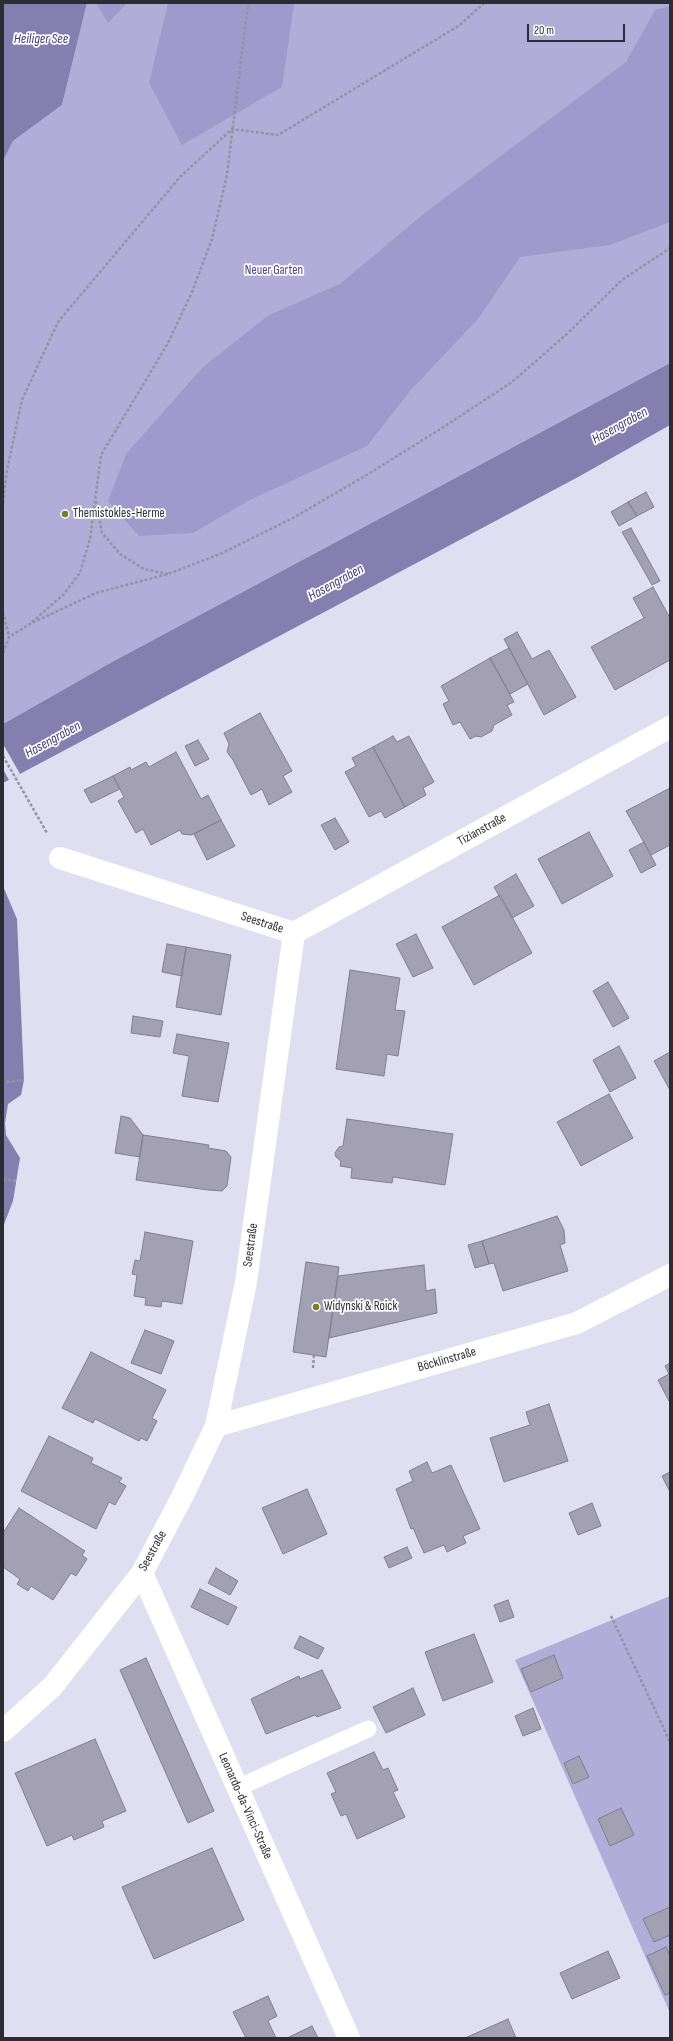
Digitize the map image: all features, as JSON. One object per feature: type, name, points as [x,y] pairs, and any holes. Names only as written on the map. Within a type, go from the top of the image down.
[{"type":"street","name":"Tizianstraße","points":[[294,934],[670,727]]},
{"type":"street","name":"Seestraße","points":[[3,1731],[52,1687],[142,1573],[182,1497],[216,1426],[246,1282],[294,934],[60,858]]},
{"type":"street","name":"Böcklinstraße","points":[[216,1426],[577,1323],[670,1275]]},
{"type":"street","name":"Leonardo-da-Vinci-Straße","points":[[142,1573],[349,2038]]},
{"type":"lane","points":[[237,1788],[368,1729]]},
{"type":"path","points":[[30,624],[63,595],[80,573],[90,540],[101,455],[168,343],[192,292],[212,239],[226,175],[248,3]]},
{"type":"path","points":[[232,128],[278,135],[460,24],[484,3]]},
{"type":"path","points":[[3,503],[7,470],[22,400],[58,322],[180,177],[232,128]]},
{"type":"path","points":[[9,637],[30,624],[96,593],[168,574],[220,554],[291,519],[442,428],[512,382],[567,334],[622,280],[670,248]]},
{"type":"path","points":[[95,498],[102,533],[120,554],[144,569],[168,574]]},
{"type":"path","points":[[3,612],[9,637],[3,653]]},
{"type":"path","points":[[3,756],[60,858]]},
{"type":"path","points":[[7,1082],[24,1080]]},
{"type":"path","points":[[3,1179],[17,1181]]},
{"type":"path","points":[[611,1616],[670,1742]]},
{"type":"green space","name":"Neuer Garten","points":[[87,3],[670,3],[670,363],[112,662],[3,724],[3,161],[13,141],[62,105]]},
{"type":"green space","points":[[670,1596],[670,2013],[515,1660]]},
{"type":"shaded area","points":[[96,3],[127,3],[108,23]]},
{"type":"shaded area","points":[[168,3],[294,4],[282,87],[182,145],[149,83]]},
{"type":"shaded area","points":[[670,6],[670,222],[610,245],[520,257],[478,319],[410,391],[367,446],[250,500],[193,533],[139,536],[108,501],[126,454],[203,367],[269,315],[340,284],[422,215],[626,62],[655,10]]},
{"type":"water","name":"Heiliger See","points":[[3,3],[87,3],[62,105],[13,141],[3,161]]},
{"type":"water","name":"Hasengraben","points":[[670,363],[670,425],[580,476],[3,783],[3,724],[112,662]]},
{"type":"water","points":[[3,886],[17,919],[24,1080],[21,1095],[8,1104],[5,1123],[6,1135],[20,1158],[13,1201],[3,1227]]},
{"type":"pier","points":[[3,744],[20,774],[9,780],[3,769]]},
{"type":"building","points":[[646,492],[654,507],[637,516],[628,502]]},
{"type":"building","points":[[628,502],[637,516],[619,526],[611,512]]},
{"type":"building","points":[[631,528],[660,581],[652,585],[622,532]]},
{"type":"building","points":[[653,587],[670,618],[670,660],[615,690],[591,647],[644,618],[633,598]]},
{"type":"building","points":[[517,632],[532,659],[549,650],[576,697],[544,715],[504,639]]},
{"type":"building","points":[[509,648],[528,684],[510,694],[490,658]]},
{"type":"building","points":[[490,658],[514,702],[507,705],[512,715],[494,725],[492,731],[481,737],[476,736],[470,739],[460,722],[453,725],[443,704],[449,701],[441,686]]},
{"type":"building","points":[[260,713],[292,771],[283,776],[292,792],[269,805],[262,789],[251,795],[233,760],[227,752],[229,744],[224,733]]},
{"type":"building","points":[[393,736],[397,742],[409,736],[434,782],[423,788],[426,795],[405,807],[373,747]]},
{"type":"building","points":[[198,740],[209,759],[195,766],[185,746]]},
{"type":"building","points":[[373,747],[405,807],[385,818],[381,811],[369,817],[345,772],[356,766],[352,758]]},
{"type":"building","points":[[176,752],[201,799],[208,795],[221,820],[191,835],[182,834],[180,830],[151,845],[143,829],[136,833],[118,801],[124,797],[113,776],[130,767],[131,770],[146,762],[149,767]]},
{"type":"building","points":[[113,776],[120,789],[91,803],[84,790]]},
{"type":"building","points":[[670,788],[670,845],[651,855],[626,811]]},
{"type":"building","points":[[335,818],[349,842],[335,850],[321,825]]},
{"type":"building","points":[[221,820],[235,846],[207,860],[194,834]]},
{"type":"building","points":[[589,832],[613,876],[562,904],[538,859]]},
{"type":"building","points":[[644,842],[656,865],[641,873],[629,850]]},
{"type":"building","points":[[516,874],[534,906],[512,918],[494,887]]},
{"type":"building","points":[[500,895],[532,953],[474,985],[442,927]]},
{"type":"building","points":[[416,934],[433,968],[413,977],[396,944]]},
{"type":"building","points":[[167,944],[186,947],[182,976],[162,972]]},
{"type":"building","points":[[186,947],[231,955],[221,1015],[176,1007]]},
{"type":"building","points":[[350,970],[400,978],[395,1010],[405,1011],[398,1056],[387,1054],[384,1076],[336,1069]]},
{"type":"building","points":[[608,982],[629,1018],[613,1027],[593,991]]},
{"type":"building","points":[[133,1016],[163,1021],[160,1037],[131,1033]]},
{"type":"building","points":[[177,1034],[229,1043],[218,1102],[182,1096],[189,1056],[173,1053]]},
{"type":"building","points":[[619,1046],[636,1078],[610,1092],[593,1060]]},
{"type":"building","points":[[670,1052],[670,1090],[654,1061]]},
{"type":"building","points":[[609,1094],[633,1138],[581,1166],[557,1122]]},
{"type":"building","points":[[121,1116],[130,1118],[143,1135],[140,1157],[115,1153]]},
{"type":"building","points":[[347,1119],[453,1134],[445,1185],[393,1177],[392,1183],[351,1178],[352,1168],[340,1166],[341,1161],[336,1157],[335,1153],[339,1147],[343,1146]]},
{"type":"building","points":[[143,1135],[209,1145],[208,1148],[226,1151],[231,1157],[227,1186],[222,1191],[136,1180]]},
{"type":"building","points":[[557,1216],[564,1230],[565,1243],[560,1245],[568,1271],[503,1291],[494,1263],[489,1264],[482,1241]]},
{"type":"building","points":[[145,1232],[193,1241],[182,1304],[162,1301],[161,1307],[145,1305],[146,1298],[134,1296],[137,1275],[132,1274],[135,1260],[140,1261]]},
{"type":"building","points":[[482,1241],[489,1264],[475,1268],[468,1245]]},
{"type":"building","name":"Widynski & Roick","points":[[306,1262],[339,1267],[326,1357],[293,1352]]},
{"type":"building","points":[[424,1265],[426,1291],[435,1289],[437,1313],[329,1338],[338,1276]]},
{"type":"building","points":[[145,1330],[174,1341],[161,1374],[131,1363]]},
{"type":"building","points":[[91,1352],[166,1390],[152,1418],[157,1421],[147,1441],[141,1438],[139,1441],[95,1419],[93,1423],[62,1408]]},
{"type":"building","points":[[670,1363],[669,1401],[658,1380],[669,1374],[665,1366]]},
{"type":"building","points":[[549,1404],[568,1461],[504,1482],[490,1438],[530,1425],[526,1412]]},
{"type":"building","points":[[49,1436],[93,1458],[91,1463],[122,1478],[119,1482],[126,1486],[115,1505],[109,1502],[96,1529],[21,1491]]},
{"type":"building","points":[[427,1462],[432,1473],[451,1465],[480,1529],[463,1536],[466,1543],[447,1552],[444,1545],[424,1553],[413,1528],[411,1529],[396,1489],[413,1481],[409,1471]]},
{"type":"building","points":[[670,1472],[670,1492],[662,1476]]},
{"type":"building","points":[[307,1489],[327,1534],[283,1554],[262,1508]]},
{"type":"building","points":[[592,1503],[601,1526],[578,1535],[569,1513]]},
{"type":"building","points":[[19,1508],[85,1551],[82,1555],[87,1559],[76,1576],[71,1573],[53,1600],[31,1586],[28,1591],[17,1584],[20,1579],[3,1567],[3,1533]]},
{"type":"building","points":[[407,1547],[412,1558],[389,1568],[384,1557]]},
{"type":"building","points":[[216,1568],[238,1581],[230,1595],[208,1583]]},
{"type":"building","points":[[200,1589],[237,1607],[228,1625],[191,1607]]},
{"type":"building","points":[[508,1600],[514,1617],[500,1622],[494,1605]]},
{"type":"building","points":[[474,1634],[493,1682],[443,1701],[425,1652]]},
{"type":"building","points":[[300,1636],[324,1648],[318,1659],[294,1648]]},
{"type":"building","points":[[554,1655],[563,1678],[531,1692],[521,1669]]},
{"type":"building","points":[[146,1658],[214,1811],[188,1823],[120,1670]]},
{"type":"building","points":[[322,1670],[341,1708],[317,1717],[315,1715],[266,1734],[251,1699],[299,1676],[300,1679]]},
{"type":"building","points":[[413,1688],[425,1715],[386,1733],[373,1707]]},
{"type":"building","points":[[533,1708],[541,1729],[523,1736],[515,1716]]},
{"type":"building","points":[[95,1739],[126,1811],[102,1821],[104,1827],[74,1840],[72,1835],[47,1846],[15,1773]]},
{"type":"building","points":[[374,1752],[383,1770],[388,1768],[398,1790],[393,1792],[405,1817],[357,1839],[346,1814],[341,1816],[331,1794],[336,1792],[327,1773]]},
{"type":"building","points":[[579,1756],[589,1777],[573,1784],[564,1763]]},
{"type":"building","points":[[621,1808],[634,1835],[610,1846],[598,1819]]},
{"type":"building","points":[[212,1848],[244,1920],[154,1959],[122,1887]]},
{"type":"building","points":[[670,1907],[670,1935],[654,1942],[643,1919]]},
{"type":"building","points":[[666,1947],[670,1955],[670,1993],[665,1995],[647,1956]]},
{"type":"building","points":[[608,1951],[620,1978],[572,1999],[560,1973]]},
{"type":"building","points":[[268,1996],[277,2016],[268,2021],[276,2038],[246,2038],[233,2012]]},
{"type":"building","points":[[508,2019],[516,2038],[465,2038]]},
{"type":"building","points":[[312,2026],[318,2038],[287,2038]]},
{"type":"place","name":"Themistokles-Herme","points":[[65,514]]},
{"type":"place","name":"Widynski & Roick","points":[[316,1307]]}]
